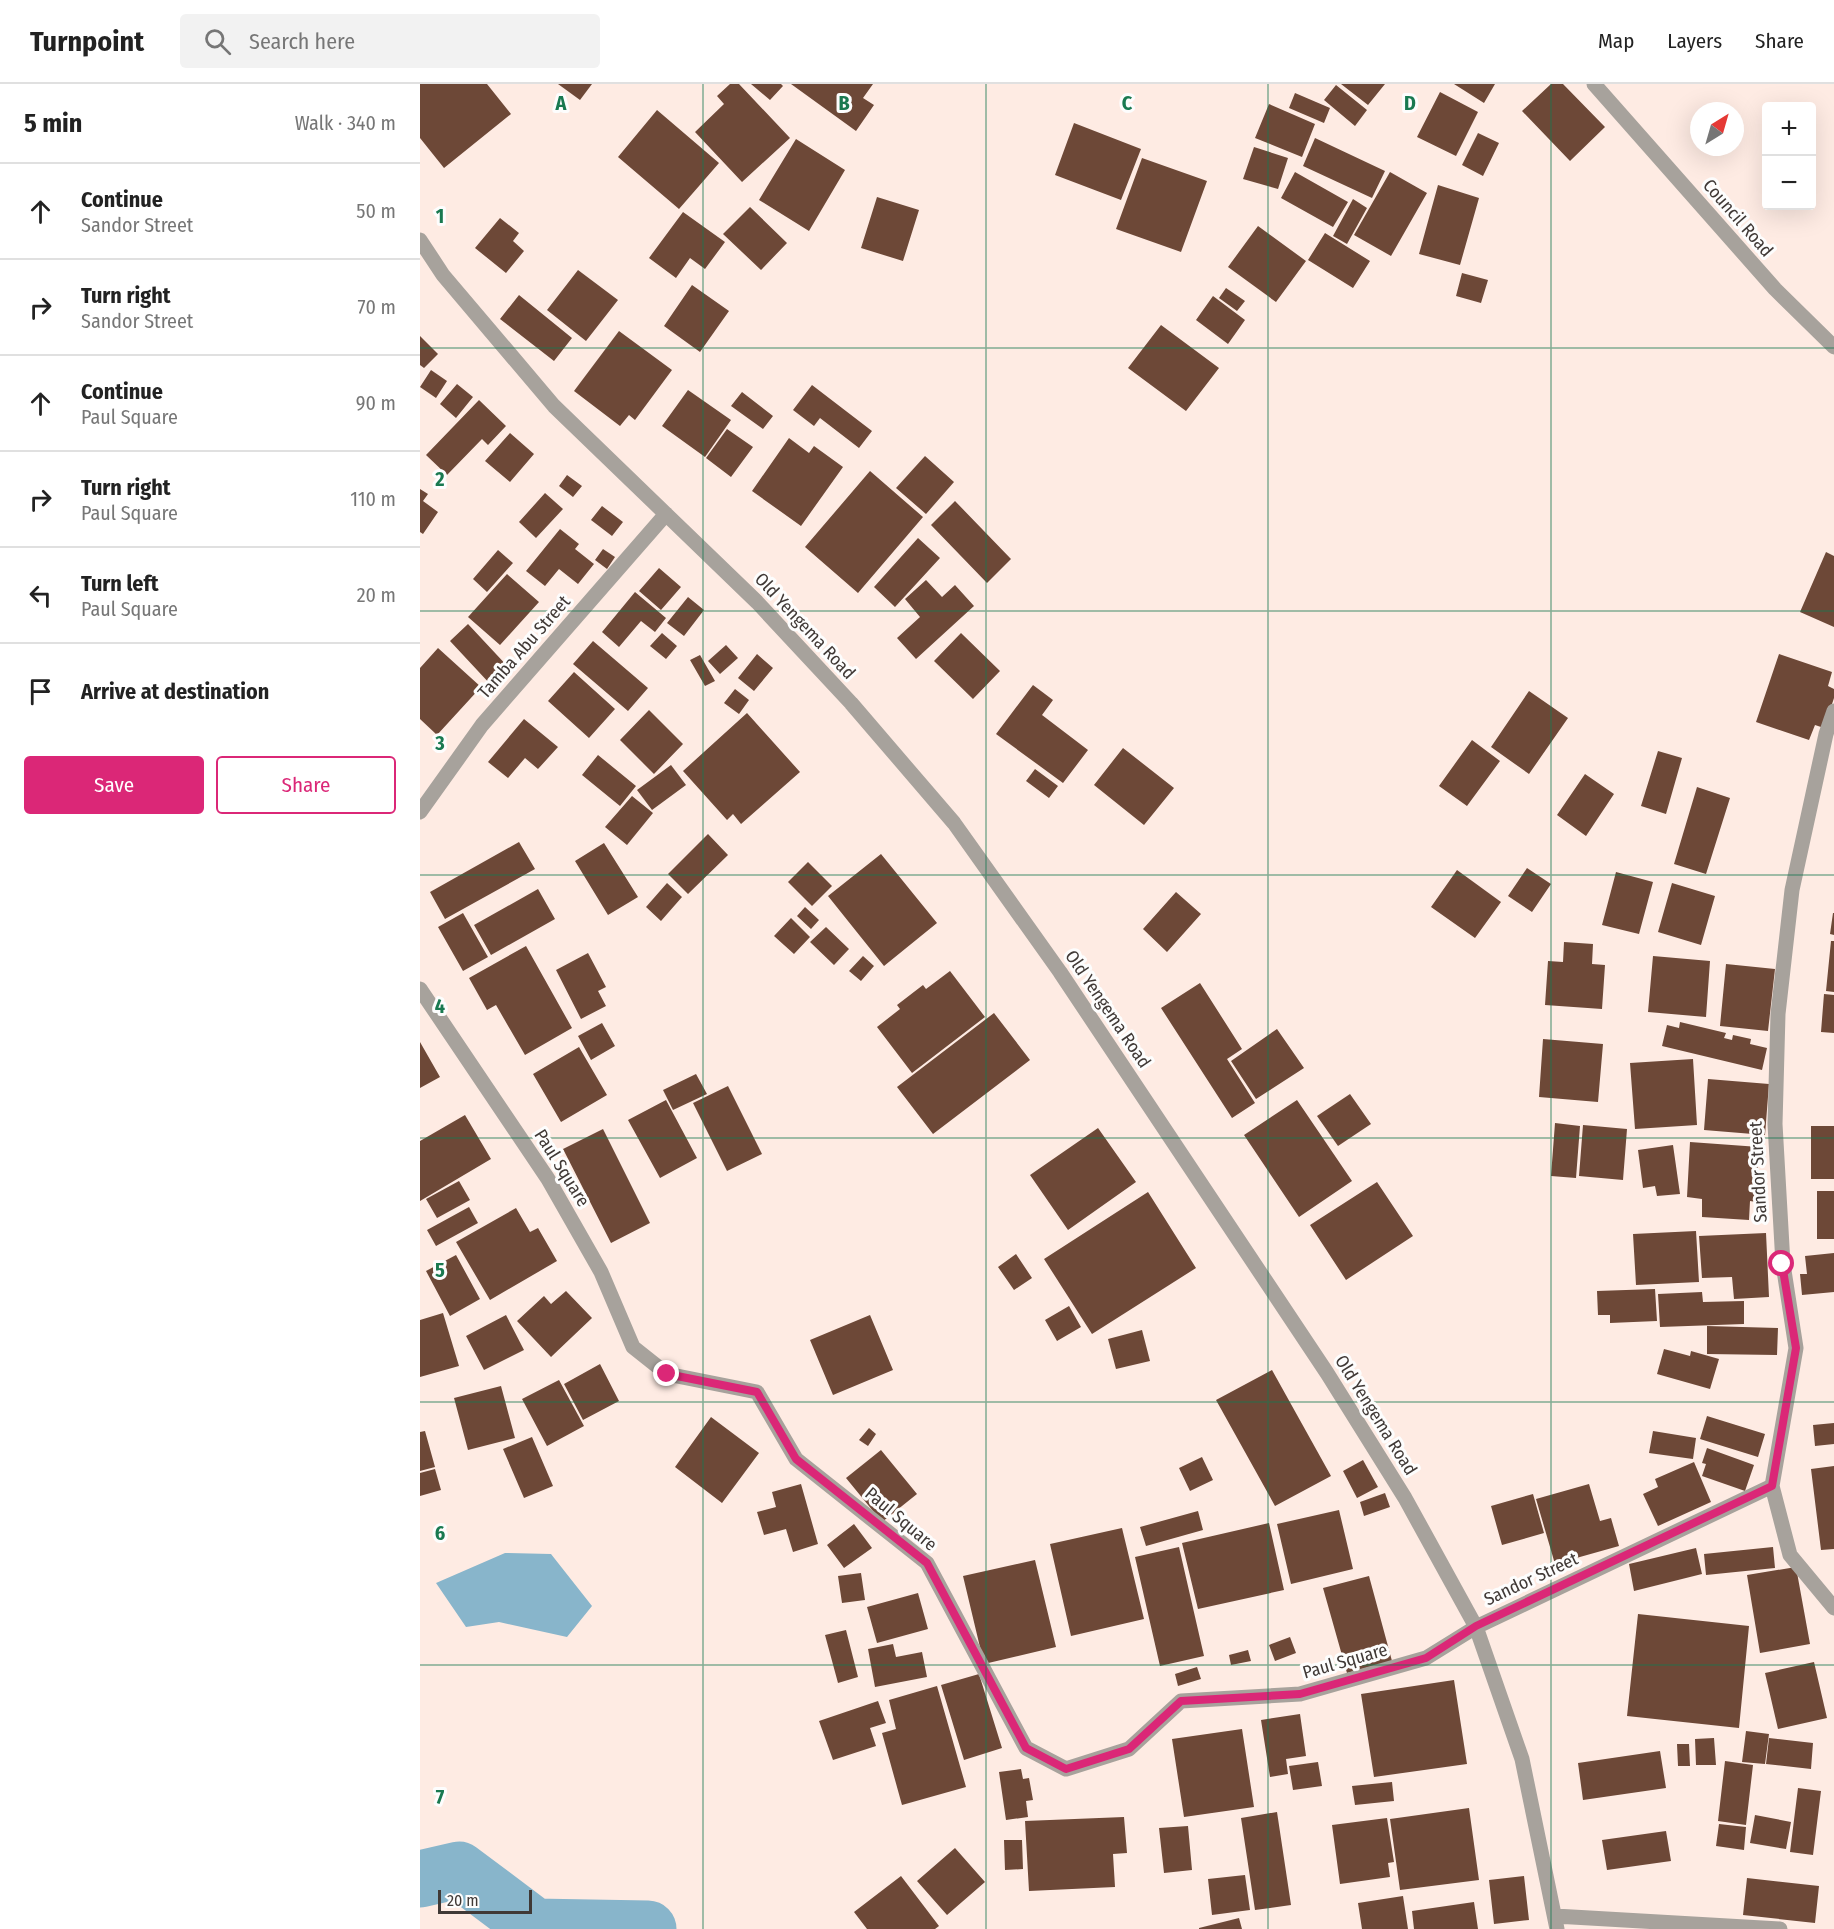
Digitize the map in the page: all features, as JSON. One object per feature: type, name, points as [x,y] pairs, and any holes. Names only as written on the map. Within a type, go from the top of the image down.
[{"type":"street","name":"Council Road","points":[[1594,84],[1774,289],[1834,347]]},
{"type":"street","name":"Old Yengema Road","points":[[420,240],[443,275],[554,406],[666,514],[788,636],[851,703],[954,823],[1060,972],[1327,1373],[1405,1498],[1476,1626],[1522,1759],[1556,1922]]},
{"type":"street","name":"Tamba Abu Street","points":[[420,812],[482,725],[666,514]]},
{"type":"street","name":"Sandor Street","points":[[1476,1626],[1772,1486],[1796,1348],[1782,1264],[1775,1124],[1778,1014],[1792,890],[1826,734],[1834,711]]},
{"type":"street","name":"Paul Square","points":[[420,989],[548,1179],[601,1272],[633,1347],[667,1374],[757,1392],[796,1459],[927,1563],[1026,1748],[1066,1769],[1129,1749],[1181,1701],[1300,1694],[1426,1658],[1476,1626]]},
{"type":"street","points":[[1772,1486],[1790,1555],[1834,1608]]},
{"type":"street","points":[[1556,1922],[1780,1929]]},
{"type":"water","points":[[505,1553],[551,1554],[592,1606],[567,1637],[499,1622],[466,1627],[436,1583]]},
{"type":"building","points":[[420,84],[487,84],[511,114],[444,168],[420,138]]},
{"type":"building","points":[[558,84],[592,84],[580,100]]},
{"type":"building","points":[[730,84],[739,84],[790,138],[742,182],[695,132],[724,104],[717,96]]},
{"type":"building","points":[[751,84],[781,84],[783,86],[770,100]]},
{"type":"building","points":[[791,84],[873,84],[863,98],[874,105],[856,131]]},
{"type":"building","points":[[1341,84],[1385,84],[1368,105]]},
{"type":"building","points":[[1454,84],[1495,84],[1484,103]]},
{"type":"building","points":[[1551,84],[1563,84],[1605,127],[1570,161],[1522,111]]},
{"type":"building","points":[[1336,85],[1367,110],[1355,126],[1324,100]]},
{"type":"building","points":[[1440,92],[1478,112],[1456,156],[1417,137]]},
{"type":"building","points":[[1295,93],[1330,108],[1324,123],[1289,108]]},
{"type":"building","points":[[1269,104],[1315,124],[1302,157],[1255,138]]},
{"type":"building","points":[[657,110],[719,163],[679,209],[618,157]]},
{"type":"building","points":[[1074,123],[1141,149],[1121,200],[1055,175]]},
{"type":"building","points":[[1478,133],[1499,143],[1483,176],[1462,165]]},
{"type":"building","points":[[1315,138],[1385,171],[1372,198],[1303,166]]},
{"type":"building","points":[[796,139],[845,170],[809,231],[759,200]]},
{"type":"building","points":[[1254,147],[1288,158],[1278,189],[1243,179]]},
{"type":"building","points":[[1142,158],[1207,181],[1181,252],[1116,229]]},
{"type":"building","points":[[1295,172],[1348,202],[1333,227],[1281,198]]},
{"type":"building","points":[[1390,172],[1427,193],[1391,256],[1354,235]]},
{"type":"building","points":[[1438,185],[1479,198],[1460,265],[1419,254]]},
{"type":"building","points":[[877,197],[919,210],[903,261],[861,248]]},
{"type":"building","points":[[1353,199],[1367,208],[1347,244],[1333,236]]},
{"type":"building","points":[[750,207],[787,243],[761,270],[723,234]]},
{"type":"building","points":[[683,212],[725,242],[705,269],[690,258],[676,278],[649,258]]},
{"type":"building","points":[[500,218],[519,233],[513,241],[524,251],[506,273],[475,248]]},
{"type":"building","points":[[1258,226],[1306,261],[1276,302],[1228,267]]},
{"type":"building","points":[[1325,233],[1370,261],[1353,288],[1308,260]]},
{"type":"building","points":[[578,270],[618,300],[586,341],[547,310]]},
{"type":"building","points":[[1462,273],[1488,280],[1481,303],[1456,296]]},
{"type":"building","points":[[692,285],[729,311],[700,352],[664,326]]},
{"type":"building","points":[[1226,288],[1245,301],[1237,311],[1219,298]]},
{"type":"building","points":[[519,295],[572,338],[554,361],[500,319]]},
{"type":"building","points":[[1213,296],[1245,320],[1228,344],[1196,320]]},
{"type":"building","points":[[1161,325],[1219,368],[1186,411],[1128,368]]},
{"type":"building","points":[[619,331],[672,370],[635,420],[629,415],[620,426],[574,391]]},
{"type":"building","points":[[420,336],[438,354],[424,368],[420,365]]},
{"type":"building","points":[[431,370],[447,381],[436,398],[420,387]]},
{"type":"building","points":[[457,384],[473,397],[456,418],[440,404]]},
{"type":"building","points":[[812,385],[872,431],[859,448],[820,418],[814,426],[793,410]]},
{"type":"building","points":[[688,390],[731,420],[705,457],[662,426]]},
{"type":"building","points":[[742,392],[773,416],[763,429],[731,406]]},
{"type":"building","points":[[479,400],[506,426],[488,445],[482,439],[447,475],[426,455]]},
{"type":"building","points":[[727,429],[753,447],[731,477],[706,458]]},
{"type":"building","points":[[510,433],[534,454],[510,482],[485,461]]},
{"type":"building","points":[[789,438],[809,453],[814,446],[843,467],[801,526],[752,491]]},
{"type":"building","points":[[925,456],[954,482],[926,514],[896,488]]},
{"type":"building","points":[[870,471],[923,517],[858,593],[805,547]]},
{"type":"building","points":[[567,475],[582,486],[573,497],[559,486]]},
{"type":"building","points":[[420,489],[428,494],[423,501],[438,512],[423,534],[420,532]]},
{"type":"building","points":[[545,493],[563,509],[536,538],[519,522]]},
{"type":"building","points":[[955,501],[1011,559],[987,583],[931,525]]},
{"type":"building","points":[[602,506],[623,522],[612,536],[591,520]]},
{"type":"building","points":[[560,529],[579,544],[575,549],[594,564],[578,584],[559,569],[545,586],[526,571]]},
{"type":"building","points":[[918,538],[940,558],[895,607],[874,587]]},
{"type":"building","points":[[603,549],[615,557],[607,569],[595,560]]},
{"type":"building","points":[[498,550],[513,563],[487,592],[473,579]]},
{"type":"building","points":[[1826,552],[1834,556],[1834,627],[1800,612]]},
{"type":"building","points":[[659,568],[681,587],[661,610],[639,591]]},
{"type":"building","points":[[507,574],[539,602],[500,645],[468,617]]},
{"type":"building","points":[[926,580],[942,597],[955,585],[974,606],[916,659],[897,638],[920,617],[905,599]]},
{"type":"building","points":[[635,592],[666,618],[655,632],[641,621],[619,647],[602,632]]},
{"type":"building","points":[[688,597],[704,610],[684,636],[667,623]]},
{"type":"building","points":[[468,624],[510,669],[491,685],[450,641]]},
{"type":"building","points":[[662,633],[677,646],[666,659],[650,646]]},
{"type":"building","points":[[961,633],[1000,671],[973,699],[934,661]]},
{"type":"building","points":[[593,641],[648,688],[628,711],[573,664]]},
{"type":"building","points":[[726,645],[738,658],[720,674],[708,661]]},
{"type":"building","points":[[438,648],[481,687],[437,735],[420,719],[420,668]]},
{"type":"building","points":[[757,654],[773,668],[754,691],[738,678]]},
{"type":"building","points":[[1779,654],[1832,672],[1828,686],[1834,689],[1834,698],[1824,728],[1815,725],[1809,740],[1756,722]]},
{"type":"building","points":[[700,655],[715,681],[705,686],[690,660]]},
{"type":"building","points":[[574,672],[615,709],[589,738],[548,701]]},
{"type":"building","points":[[1033,685],[1053,700],[1042,715],[1088,750],[1063,783],[996,734]]},
{"type":"building","points":[[735,689],[749,700],[739,714],[724,703]]},
{"type":"building","points":[[1529,691],[1568,718],[1529,774],[1491,747]]},
{"type":"building","points":[[649,710],[683,744],[654,774],[620,740]]},
{"type":"building","points":[[747,713],[800,772],[741,824],[733,814],[727,820],[683,771]]},
{"type":"building","points":[[524,719],[558,747],[538,769],[525,758],[508,778],[488,762]]},
{"type":"building","points":[[1472,740],[1500,761],[1467,806],[1439,786]]},
{"type":"building","points":[[1123,748],[1174,788],[1144,825],[1094,785]]},
{"type":"building","points":[[1658,751],[1682,758],[1666,814],[1641,806]]},
{"type":"building","points":[[598,755],[636,786],[620,806],[582,775]]},
{"type":"building","points":[[671,765],[686,785],[652,810],[637,790]]},
{"type":"building","points":[[1035,769],[1058,786],[1049,798],[1026,781]]},
{"type":"building","points":[[1585,774],[1614,794],[1586,836],[1557,815]]},
{"type":"building","points":[[1697,787],[1730,798],[1706,874],[1674,864]]},
{"type":"building","points":[[632,796],[653,813],[627,845],[605,827]]},
{"type":"building","points":[[708,834],[728,855],[688,894],[668,874]]},
{"type":"building","points":[[519,842],[535,869],[445,919],[430,892]]},
{"type":"building","points":[[604,843],[638,897],[608,915],[575,861]]},
{"type":"building","points":[[881,854],[937,923],[884,966],[828,896]]},
{"type":"building","points":[[808,862],[832,886],[812,906],[788,882]]},
{"type":"building","points":[[1527,868],[1551,884],[1532,912],[1508,896]]},
{"type":"building","points":[[1457,870],[1501,902],[1475,938],[1431,907]]},
{"type":"building","points":[[1616,872],[1653,882],[1639,934],[1602,925]]},
{"type":"building","points":[[667,883],[682,897],[661,921],[646,907]]},
{"type":"building","points":[[1672,883],[1715,896],[1701,945],[1658,932]]},
{"type":"building","points":[[538,889],[555,919],[491,955],[474,925]]},
{"type":"building","points":[[1176,892],[1201,914],[1167,952],[1143,929]]},
{"type":"building","points":[[805,907],[819,920],[811,929],[797,916]]},
{"type":"building","points":[[463,913],[488,957],[463,971],[438,927]]},
{"type":"building","points":[[1834,913],[1834,935],[1830,934]]},
{"type":"building","points":[[791,918],[810,937],[794,954],[774,936]]},
{"type":"building","points":[[826,927],[849,949],[834,965],[810,942]]},
{"type":"building","points":[[1831,941],[1834,941],[1834,992],[1826,991]]},
{"type":"building","points":[[1564,942],[1593,944],[1592,964],[1605,965],[1602,1009],[1545,1005],[1548,961],[1563,962]]},
{"type":"building","points":[[526,946],[572,1028],[525,1055],[496,1005],[487,1010],[469,978]]},
{"type":"building","points":[[588,953],[606,987],[598,991],[606,1006],[581,1019],[556,970]]},
{"type":"building","points":[[863,956],[874,966],[861,981],[849,971]]},
{"type":"building","points":[[1653,956],[1710,961],[1706,1017],[1648,1012]]},
{"type":"building","points":[[1726,964],[1775,969],[1768,1031],[1720,1026]]},
{"type":"building","points":[[950,971],[985,1017],[912,1073],[877,1027],[900,1009],[897,1005],[923,985],[926,989]]},
{"type":"building","points":[[1200,983],[1242,1049],[1227,1059],[1255,1103],[1232,1118],[1161,1008]]},
{"type":"building","points":[[1824,994],[1834,995],[1834,1033],[1821,1032]]},
{"type":"building","points":[[994,1013],[1030,1060],[933,1134],[897,1087]]},
{"type":"building","points":[[1680,1022],[1726,1033],[1724,1038],[1732,1040],[1733,1035],[1751,1039],[1750,1044],[1767,1048],[1762,1070],[1662,1046],[1667,1025],[1679,1028]]},
{"type":"building","points":[[602,1023],[615,1046],[591,1060],[578,1036]]},
{"type":"building","points":[[1277,1029],[1304,1068],[1256,1099],[1231,1061]]},
{"type":"building","points":[[1543,1039],[1603,1044],[1598,1102],[1539,1097]]},
{"type":"building","points":[[420,1042],[440,1077],[420,1088]]},
{"type":"building","points":[[579,1047],[607,1095],[561,1122],[533,1074]]},
{"type":"building","points":[[1693,1059],[1697,1125],[1635,1129],[1630,1063]]},
{"type":"building","points":[[696,1074],[707,1094],[673,1110],[663,1090]]},
{"type":"building","points":[[1708,1079],[1769,1084],[1765,1135],[1704,1130]]},
{"type":"building","points":[[728,1086],[762,1154],[727,1171],[693,1103]]},
{"type":"building","points":[[1350,1094],[1371,1124],[1338,1146],[1317,1116]]},
{"type":"building","points":[[666,1100],[697,1158],[660,1178],[628,1120]]},
{"type":"building","points":[[1297,1100],[1352,1181],[1299,1217],[1244,1135]]},
{"type":"building","points":[[465,1115],[491,1159],[420,1201],[420,1141]]},
{"type":"building","points":[[1555,1123],[1580,1126],[1576,1178],[1551,1176]]},
{"type":"building","points":[[1583,1125],[1627,1129],[1623,1180],[1579,1176]]},
{"type":"building","points":[[1811,1126],[1834,1126],[1834,1179],[1811,1179]]},
{"type":"building","points":[[1098,1128],[1136,1182],[1068,1230],[1030,1175]]},
{"type":"building","points":[[603,1129],[650,1223],[611,1243],[563,1149]]},
{"type":"building","points":[[1690,1142],[1759,1147],[1756,1202],[1750,1201],[1749,1220],[1702,1217],[1702,1199],[1687,1197]]},
{"type":"building","points":[[1673,1145],[1680,1194],[1657,1196],[1655,1186],[1643,1188],[1638,1150]]},
{"type":"building","points":[[459,1181],[470,1200],[437,1218],[426,1199]]},
{"type":"building","points":[[1377,1182],[1413,1236],[1346,1280],[1310,1225]]},
{"type":"building","points":[[1817,1191],[1834,1191],[1834,1239],[1817,1239]]},
{"type":"building","points":[[1148,1192],[1196,1268],[1092,1334],[1044,1259]]},
{"type":"building","points":[[469,1207],[478,1223],[436,1246],[427,1230]]},
{"type":"building","points":[[516,1208],[530,1232],[538,1228],[557,1261],[490,1300],[456,1242]]},
{"type":"building","points":[[1696,1231],[1699,1282],[1636,1285],[1633,1234]]},
{"type":"building","points":[[1766,1233],[1769,1297],[1734,1299],[1732,1277],[1702,1278],[1699,1236]]},
{"type":"building","points":[[1834,1253],[1834,1292],[1802,1295],[1800,1274],[1807,1274],[1805,1256]]},
{"type":"building","points":[[1016,1254],[1032,1278],[1014,1290],[998,1267]]},
{"type":"building","points":[[456,1255],[480,1299],[450,1316],[426,1271]]},
{"type":"building","points":[[1655,1289],[1657,1321],[1610,1323],[1610,1315],[1598,1315],[1597,1291]]},
{"type":"building","points":[[566,1291],[592,1318],[551,1357],[517,1321],[544,1296],[551,1304]]},
{"type":"building","points":[[1702,1292],[1703,1302],[1744,1301],[1744,1324],[1660,1327],[1658,1294]]},
{"type":"building","points":[[1069,1306],[1081,1327],[1057,1341],[1045,1320]]},
{"type":"building","points":[[443,1313],[459,1366],[420,1377],[420,1320]]},
{"type":"building","points":[[506,1315],[524,1350],[484,1370],[466,1336]]},
{"type":"building","points":[[870,1315],[893,1370],[833,1395],[810,1340]]},
{"type":"building","points":[[1707,1326],[1778,1328],[1777,1355],[1707,1354]]},
{"type":"building","points":[[1142,1330],[1150,1361],[1116,1369],[1108,1339]]},
{"type":"building","points":[[1664,1349],[1690,1356],[1691,1351],[1719,1359],[1710,1389],[1657,1374]]},
{"type":"building","points":[[600,1364],[619,1401],[583,1420],[564,1384]]},
{"type":"building","points":[[1272,1370],[1331,1476],[1275,1506],[1216,1400]]},
{"type":"building","points":[[559,1380],[584,1426],[547,1446],[522,1399]]},
{"type":"building","points":[[501,1386],[515,1438],[468,1450],[454,1398]]},
{"type":"building","points":[[1707,1416],[1765,1434],[1758,1457],[1700,1439]]},
{"type":"building","points":[[711,1417],[759,1453],[722,1503],[675,1467]]},
{"type":"building","points":[[1834,1423],[1834,1444],[1815,1446],[1813,1425]]},
{"type":"building","points":[[869,1428],[876,1434],[868,1446],[859,1440]]},
{"type":"building","points":[[425,1431],[435,1467],[420,1471],[420,1432]]},
{"type":"building","points":[[1653,1431],[1696,1438],[1693,1459],[1649,1453]]},
{"type":"building","points":[[532,1437],[553,1486],[524,1498],[503,1449]]},
{"type":"building","points":[[1707,1448],[1754,1465],[1745,1491],[1702,1476],[1706,1464],[1702,1463]]},
{"type":"building","points":[[881,1450],[917,1494],[882,1522],[846,1478]]},
{"type":"building","points":[[1202,1457],[1213,1480],[1190,1491],[1179,1468]]},
{"type":"building","points":[[1363,1460],[1378,1487],[1357,1498],[1343,1471]]},
{"type":"building","points":[[1694,1462],[1711,1502],[1658,1526],[1643,1494],[1658,1487],[1655,1479]]},
{"type":"building","points":[[1834,1466],[1834,1549],[1821,1550],[1811,1469]]},
{"type":"building","points":[[435,1469],[441,1490],[420,1496],[420,1473]]},
{"type":"building","points":[[801,1484],[818,1544],[793,1552],[786,1529],[764,1535],[757,1512],[776,1507],[772,1492]]},
{"type":"building","points":[[1589,1484],[1600,1521],[1611,1518],[1619,1546],[1555,1564],[1536,1499]]},
{"type":"building","points":[[1385,1493],[1390,1507],[1364,1516],[1360,1502]]},
{"type":"building","points":[[1533,1494],[1544,1533],[1502,1545],[1491,1506]]},
{"type":"building","points":[[1339,1510],[1353,1569],[1291,1584],[1277,1524]]},
{"type":"building","points":[[1198,1511],[1203,1530],[1146,1546],[1140,1527]]},
{"type":"building","points":[[1269,1523],[1284,1590],[1198,1609],[1182,1543]]},
{"type":"building","points":[[854,1524],[872,1548],[844,1568],[827,1545]]},
{"type":"building","points":[[1122,1528],[1144,1619],[1071,1636],[1050,1544]]},
{"type":"building","points":[[1179,1547],[1204,1656],[1160,1666],[1135,1557]]},
{"type":"building","points":[[1773,1547],[1775,1568],[1706,1575],[1704,1554]]},
{"type":"building","points":[[1696,1548],[1702,1574],[1634,1591],[1629,1564]]},
{"type":"building","points":[[1035,1560],[1056,1647],[984,1664],[963,1576]]},
{"type":"building","points":[[1796,1567],[1810,1644],[1760,1653],[1747,1575]]},
{"type":"building","points":[[861,1573],[865,1600],[842,1603],[838,1576]]},
{"type":"building","points":[[1369,1576],[1392,1661],[1347,1673],[1323,1588]]},
{"type":"building","points":[[918,1593],[928,1629],[877,1643],[867,1607]]},
{"type":"building","points":[[1638,1614],[1749,1626],[1739,1728],[1627,1716]]},
{"type":"building","points":[[846,1630],[858,1677],[838,1683],[825,1635]]},
{"type":"building","points":[[1290,1637],[1296,1653],[1275,1661],[1269,1645]]},
{"type":"building","points":[[893,1644],[896,1657],[922,1652],[927,1677],[875,1687],[868,1649]]},
{"type":"building","points":[[1248,1650],[1251,1661],[1231,1665],[1229,1655]]},
{"type":"building","points":[[1814,1662],[1827,1718],[1778,1729],[1765,1673]]},
{"type":"building","points":[[1197,1667],[1201,1679],[1178,1686],[1175,1674]]},
{"type":"building","points":[[979,1674],[1002,1748],[964,1760],[941,1685]]},
{"type":"building","points":[[1454,1680],[1467,1764],[1374,1777],[1361,1694]]},
{"type":"building","points":[[937,1686],[966,1787],[902,1805],[882,1733],[896,1729],[889,1700]]},
{"type":"building","points":[[878,1701],[886,1723],[870,1728],[876,1746],[833,1760],[819,1721]]},
{"type":"building","points":[[1300,1714],[1306,1756],[1286,1759],[1288,1774],[1270,1777],[1261,1720]]},
{"type":"building","points":[[1242,1729],[1254,1807],[1184,1817],[1172,1739]]},
{"type":"building","points":[[1746,1731],[1769,1734],[1765,1764],[1742,1762]]},
{"type":"building","points":[[1714,1738],[1716,1765],[1696,1765],[1695,1739]]},
{"type":"building","points":[[1769,1738],[1813,1743],[1811,1769],[1766,1764]]},
{"type":"building","points":[[1677,1744],[1689,1744],[1690,1766],[1678,1766]]},
{"type":"building","points":[[1660,1751],[1666,1788],[1583,1800],[1578,1763]]},
{"type":"building","points":[[1725,1761],[1753,1765],[1746,1825],[1718,1821]]},
{"type":"building","points":[[1318,1762],[1322,1786],[1293,1790],[1289,1766]]},
{"type":"building","points":[[1021,1769],[1023,1779],[1029,1778],[1033,1800],[1026,1801],[1028,1817],[1006,1820],[999,1772]]},
{"type":"building","points":[[1392,1782],[1394,1801],[1355,1805],[1352,1786]]},
{"type":"building","points":[[1798,1788],[1821,1791],[1813,1855],[1790,1852]]},
{"type":"building","points":[[1469,1808],[1479,1880],[1400,1890],[1390,1819]]},
{"type":"building","points":[[1277,1812],[1291,1905],[1255,1910],[1241,1818]]},
{"type":"building","points":[[1755,1815],[1791,1822],[1786,1849],[1750,1843]]},
{"type":"building","points":[[1124,1817],[1127,1853],[1113,1854],[1115,1887],[1029,1891],[1025,1821]]},
{"type":"building","points":[[1387,1818],[1394,1862],[1388,1863],[1390,1877],[1340,1884],[1332,1825]]},
{"type":"building","points":[[1719,1824],[1746,1827],[1744,1850],[1716,1846]]},
{"type":"building","points":[[1188,1826],[1192,1870],[1164,1873],[1159,1828]]},
{"type":"building","points":[[1666,1831],[1671,1861],[1607,1870],[1602,1840]]},
{"type":"building","points":[[1004,1840],[1022,1840],[1023,1869],[1005,1870]]},
{"type":"building","points":[[955,1848],[985,1882],[947,1915],[917,1881]]},
{"type":"building","points":[[1245,1875],[1250,1910],[1212,1915],[1208,1879]]},
{"type":"building","points":[[901,1876],[939,1926],[935,1929],[867,1929],[854,1912]]},
{"type":"building","points":[[1524,1876],[1529,1920],[1494,1924],[1489,1880]]},
{"type":"building","points":[[1747,1878],[1819,1886],[1815,1923],[1743,1915]]},
{"type":"building","points":[[1403,1896],[1408,1929],[1362,1929],[1358,1903]]},
{"type":"building","points":[[1474,1902],[1478,1929],[1414,1929],[1412,1911]]},
{"type":"building","points":[[1239,1918],[1242,1929],[1199,1929],[1199,1928]]},
{"type":"waterway","points":[[420,1879],[459,1870],[535,1927],[648,1929]]},
{"type":"route","points":[[667,1374],[757,1392],[796,1459],[927,1563],[980,1666],[1026,1748],[1066,1769],[1129,1749],[1181,1701],[1300,1694],[1426,1658],[1476,1626],[1772,1486],[1796,1348],[1782,1264]]}]
